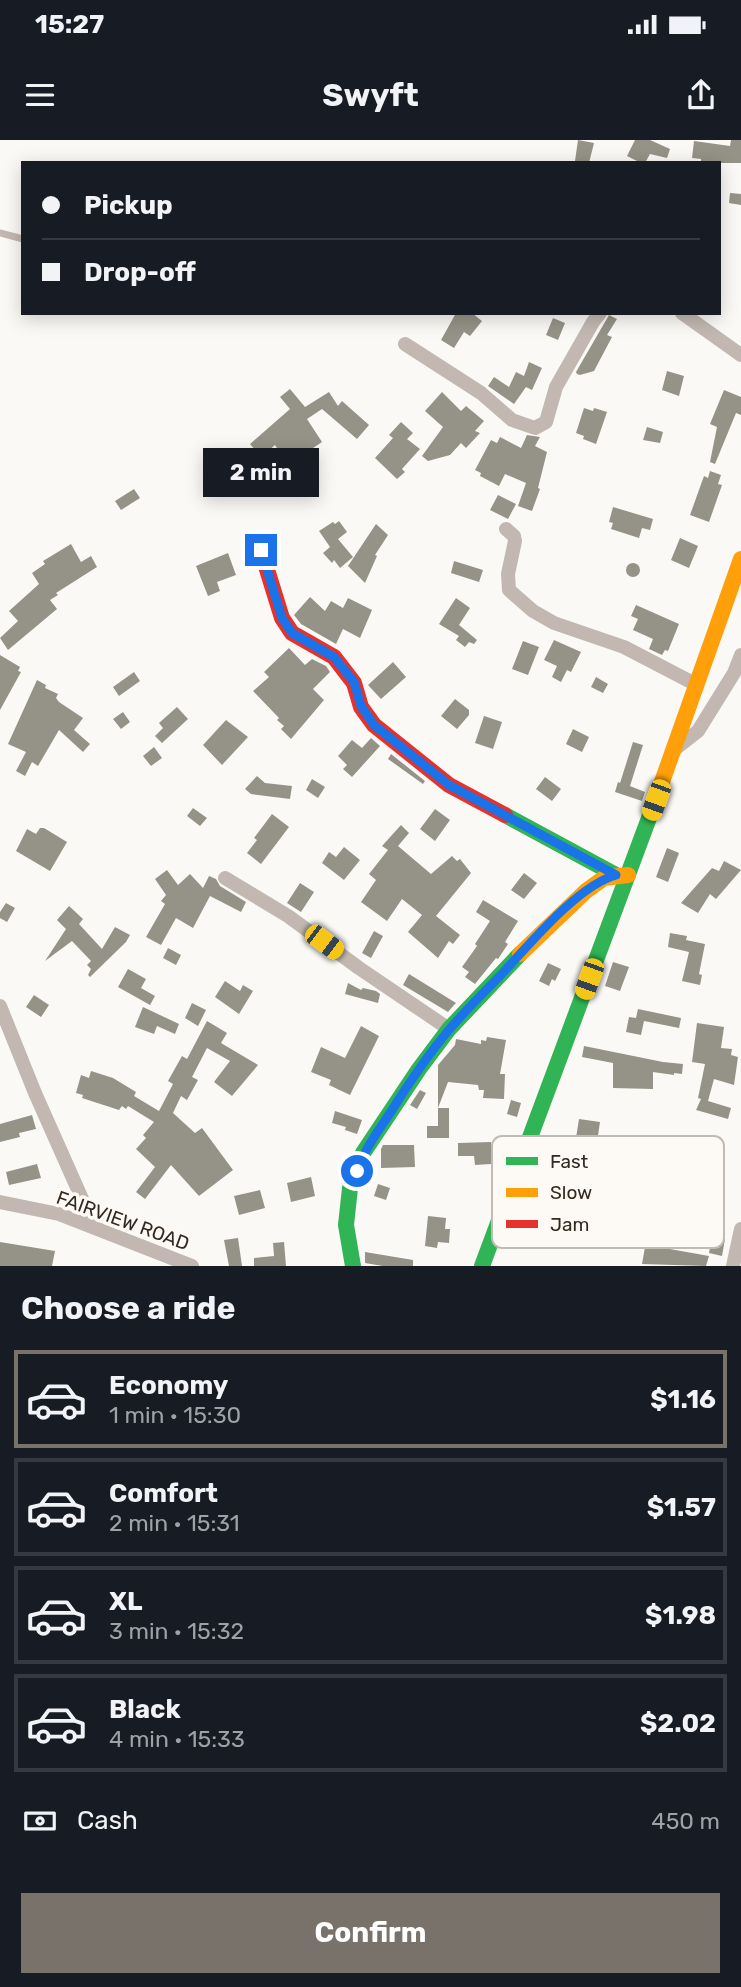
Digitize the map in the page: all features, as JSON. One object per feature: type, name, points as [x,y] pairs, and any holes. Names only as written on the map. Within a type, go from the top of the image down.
[{"type":"street","points":[[405,344],[481,393],[512,419],[529,427],[539,427],[550,415],[559,382],[598,315]]},
{"type":"street","points":[[685,315],[741,355]]},
{"type":"street","points":[[506,529],[514,536],[515,541],[508,583],[514,596],[544,619],[624,647],[697,685]]},
{"type":"street","points":[[261,550],[282,618],[292,633],[334,657],[354,682],[361,706],[374,725],[449,785],[622,875]]},
{"type":"street","points":[[529,1136],[622,875],[674,750],[741,559]]},
{"type":"street","points":[[674,750],[698,731],[737,676],[741,655]]},
{"type":"street","points":[[353,1266],[346,1225],[350,1188],[363,1153],[419,1069],[449,1029],[548,925],[604,878],[622,875]]},
{"type":"street","points":[[225,878],[288,916],[449,1029]]},
{"type":"street","points":[[0,1006],[95,1228]]},
{"type":"street","name":"FAIRVIEW ROAD","points":[[0,1202],[59,1214],[192,1266]]},
{"type":"street","points":[[733,1266],[741,1229]]},
{"type":"street","points":[[482,1266],[492,1238]]},
{"type":"lane","points":[[0,233],[21,238]]},
{"type":"building","points":[[578,140],[594,143],[590,161],[575,161]]},
{"type":"building","points":[[635,140],[650,140],[670,149],[667,158],[650,154],[646,161],[637,161],[627,156]]},
{"type":"building","points":[[731,140],[741,140],[741,163],[692,158],[694,141],[730,146]]},
{"type":"building","points":[[730,193],[741,194],[741,205],[729,203]]},
{"type":"building","points":[[455,315],[474,315],[482,321],[470,336],[464,332],[454,348],[441,340]]},
{"type":"building","points":[[609,315],[617,319],[607,335],[612,337],[594,371],[577,374],[576,372]]},
{"type":"building","points":[[553,318],[565,323],[558,340],[546,335]]},
{"type":"building","points":[[529,362],[542,368],[532,390],[526,387],[514,404],[488,386],[494,377],[509,387],[516,372],[524,376]]},
{"type":"building","points":[[667,371],[684,376],[679,396],[662,390]]},
{"type":"building","points":[[290,389],[305,407],[329,392],[338,406],[342,401],[369,425],[357,439],[322,409],[307,419],[322,442],[288,465],[275,445],[261,457],[250,444],[290,409],[280,397]]},
{"type":"building","points":[[724,390],[741,397],[741,415],[736,413],[715,464],[710,462],[717,427],[710,424]]},
{"type":"building","points":[[442,392],[461,411],[466,406],[484,421],[475,431],[480,433],[466,448],[461,443],[450,455],[428,461],[422,456],[443,427],[425,411]]},
{"type":"building","points":[[584,408],[607,412],[596,444],[576,433]]},
{"type":"building","points":[[401,422],[413,433],[407,439],[420,449],[402,469],[405,472],[397,479],[375,458],[393,438],[389,435]]},
{"type":"building","points":[[647,427],[663,432],[660,443],[643,440]]},
{"type":"building","points":[[527,435],[540,437],[535,446],[547,452],[538,488],[540,489],[532,511],[518,506],[526,483],[505,474],[499,486],[480,476],[481,473],[475,470],[491,440],[497,443],[500,437],[521,448]]},
{"type":"building","points":[[710,471],[721,475],[718,484],[722,485],[709,522],[690,515],[704,476],[708,478]]},
{"type":"building","points":[[134,489],[140,498],[121,510],[115,501]]},
{"type":"building","points":[[498,495],[516,504],[508,519],[490,510]]},
{"type":"building","points":[[613,507],[653,519],[650,530],[642,528],[639,538],[611,529],[613,523],[609,522]]},
{"type":"building","points":[[339,521],[347,532],[338,539],[353,557],[340,568],[323,553],[330,547],[319,531]]},
{"type":"building","points":[[376,524],[388,535],[375,555],[377,556],[365,583],[348,566]]},
{"type":"building","points":[[680,538],[698,546],[689,568],[671,560]]},
{"type":"building","points":[[71,544],[81,562],[91,556],[97,567],[56,593],[58,595],[50,600],[57,609],[8,650],[0,638],[18,621],[9,611],[39,584],[32,573],[45,564],[43,561]]},
{"type":"building","points":[[228,553],[236,575],[217,582],[220,591],[208,596],[196,566]]},
{"type":"building","points":[[454,561],[483,570],[479,582],[451,573]]},
{"type":"building","points":[[633,563],[638,565],[638,575],[633,577],[628,575],[626,570],[628,565]]},
{"type":"building","points":[[310,597],[325,611],[331,601],[343,608],[348,598],[372,610],[360,638],[343,629],[336,644],[301,624],[294,615]]},
{"type":"building","points":[[456,598],[470,608],[459,625],[477,640],[474,644],[469,642],[465,647],[456,640],[459,636],[439,624]]},
{"type":"building","points":[[636,605],[679,624],[668,651],[665,650],[662,655],[649,649],[653,639],[633,630],[638,619],[631,616]]},
{"type":"building","points":[[554,640],[581,652],[571,672],[567,670],[561,682],[552,677],[557,666],[544,660]]},
{"type":"building","points":[[523,641],[539,647],[528,675],[512,669]]},
{"type":"building","points":[[289,648],[305,665],[312,659],[326,666],[330,672],[313,689],[324,700],[291,739],[281,729],[284,726],[277,720],[279,718],[253,691],[269,677],[264,672]]},
{"type":"building","points":[[0,655],[20,667],[18,671],[21,672],[0,710]]},
{"type":"building","points":[[393,662],[406,677],[381,699],[368,685]]},
{"type":"building","points":[[134,672],[140,681],[119,696],[113,687]]},
{"type":"building","points":[[596,677],[608,684],[603,693],[591,687]]},
{"type":"building","points":[[37,680],[46,685],[45,688],[58,694],[56,698],[59,702],[83,718],[74,730],[90,744],[83,752],[59,730],[38,766],[32,762],[25,776],[16,771],[26,752],[8,744]]},
{"type":"building","points":[[455,699],[469,710],[469,715],[457,729],[441,716]]},
{"type":"building","points":[[177,707],[188,719],[162,743],[155,736],[163,728],[159,723]]},
{"type":"building","points":[[123,712],[130,722],[121,729],[113,719]]},
{"type":"building","points":[[484,716],[502,722],[493,749],[475,743]]},
{"type":"building","points":[[226,720],[248,737],[222,765],[203,745]]},
{"type":"building","points":[[573,729],[589,737],[582,752],[566,744]]},
{"type":"building","points":[[371,738],[380,746],[352,777],[343,769],[347,765],[338,756],[352,740],[362,748]]},
{"type":"building","points":[[633,742],[643,745],[630,786],[645,792],[642,801],[615,792]]},
{"type":"building","points":[[154,747],[162,758],[151,766],[143,756]]},
{"type":"building","points":[[391,754],[425,781],[423,784],[388,759]]},
{"type":"building","points":[[257,776],[265,783],[292,786],[290,799],[251,794],[245,789]]},
{"type":"building","points":[[545,777],[561,789],[552,801],[536,789]]},
{"type":"building","points":[[312,779],[325,787],[318,798],[306,790]]},
{"type":"building","points":[[193,808],[207,818],[200,826],[187,816]]},
{"type":"building","points":[[435,809],[450,820],[435,841],[420,829]]},
{"type":"building","points":[[272,814],[289,827],[261,864],[247,853],[257,840],[254,838]]},
{"type":"building","points":[[401,825],[409,833],[398,846],[431,874],[452,856],[457,861],[460,859],[471,873],[436,916],[460,935],[453,944],[449,941],[438,958],[408,932],[422,915],[402,899],[387,921],[361,902],[376,880],[369,874],[388,850],[382,846]]},
{"type":"building","points":[[40,828],[67,842],[50,871],[16,851],[27,829],[36,834]]},
{"type":"building","points":[[344,847],[360,860],[344,880],[322,863],[329,852],[336,857]]},
{"type":"building","points":[[667,848],[679,853],[668,882],[656,877]]},
{"type":"building","points":[[724,861],[741,870],[716,899],[710,894],[698,913],[681,903],[712,868],[719,871]]},
{"type":"building","points":[[167,870],[178,885],[190,874],[203,888],[209,876],[246,902],[241,912],[210,896],[193,928],[176,918],[161,945],[146,937],[165,904],[161,901],[166,895],[155,879]]},
{"type":"building","points":[[524,873],[537,883],[524,899],[511,890]]},
{"type":"building","points":[[300,883],[314,892],[301,912],[287,903]]},
{"type":"building","points":[[483,900],[518,921],[498,959],[496,958],[475,984],[465,977],[469,972],[462,967],[490,921],[476,912]]},
{"type":"building","points":[[6,903],[15,908],[7,922],[0,918],[0,912]]},
{"type":"building","points":[[69,906],[83,919],[79,924],[102,949],[115,927],[130,935],[90,977],[88,975],[91,969],[87,965],[91,961],[72,941],[45,961],[66,929],[57,920]]},
{"type":"building","points":[[374,931],[383,936],[371,958],[362,953]]},
{"type":"building","points":[[670,933],[687,936],[686,940],[705,944],[699,974],[702,975],[700,985],[682,981],[689,952],[668,947]]},
{"type":"building","points":[[168,948],[181,955],[176,965],[163,958]]},
{"type":"building","points":[[613,962],[629,967],[620,991],[605,986]]},
{"type":"building","points":[[548,963],[561,969],[549,986],[539,981]]},
{"type":"building","points":[[128,969],[146,979],[141,988],[155,996],[150,1005],[118,987]]},
{"type":"building","points":[[409,974],[456,1003],[448,1012],[403,985]]},
{"type":"building","points":[[225,981],[240,991],[243,985],[253,991],[239,1014],[215,997]]},
{"type":"building","points":[[348,983],[361,990],[363,988],[376,991],[380,994],[378,1003],[345,994]]},
{"type":"building","points":[[34,995],[49,1005],[41,1017],[26,1007]]},
{"type":"building","points":[[192,1003],[206,1010],[198,1026],[185,1018]]},
{"type":"building","points":[[143,1007],[179,1024],[175,1034],[157,1026],[154,1034],[135,1027]]},
{"type":"building","points":[[638,1009],[681,1018],[679,1028],[644,1021],[641,1035],[626,1032],[629,1017],[636,1018]]},
{"type":"building","points":[[207,1021],[227,1033],[221,1043],[258,1065],[232,1096],[214,1082],[230,1061],[207,1048],[192,1077],[198,1080],[187,1100],[181,1096],[173,1113],[195,1133],[202,1128],[233,1170],[199,1196],[171,1165],[145,1199],[136,1192],[155,1167],[136,1149],[146,1138],[143,1135],[154,1122],[128,1106],[126,1109],[122,1106],[119,1110],[82,1098],[83,1095],[76,1093],[81,1075],[89,1078],[91,1071],[113,1078],[136,1092],[134,1096],[159,1111],[173,1084],[168,1081],[182,1056],[187,1059]]},
{"type":"building","points":[[697,1023],[724,1027],[721,1048],[732,1049],[731,1055],[738,1057],[734,1085],[714,1079],[708,1101],[731,1108],[728,1119],[696,1110],[701,1099],[698,1098],[705,1064],[692,1062]]},
{"type":"building","points":[[361,1026],[379,1036],[350,1095],[329,1085],[331,1080],[311,1072],[321,1047],[345,1058]]},
{"type":"building","points":[[487,1037],[506,1040],[500,1074],[505,1074],[504,1099],[483,1098],[484,1090],[479,1090],[478,1085],[448,1082],[438,1108],[438,1065],[455,1045],[456,1039],[481,1044],[481,1040],[486,1041]]},
{"type":"building","points":[[584,1046],[683,1064],[682,1074],[653,1072],[653,1089],[613,1088],[613,1063],[582,1057]]},
{"type":"building","points":[[420,1090],[426,1093],[417,1109],[410,1105]]},
{"type":"building","points":[[511,1100],[521,1103],[517,1117],[507,1114]]},
{"type":"building","points":[[438,1108],[449,1108],[449,1138],[427,1138],[427,1126],[438,1126]]},
{"type":"building","points":[[335,1111],[362,1120],[357,1134],[332,1123]]},
{"type":"building","points":[[32,1115],[36,1129],[0,1142],[0,1124]]},
{"type":"building","points":[[579,1119],[600,1122],[598,1136],[576,1136]]},
{"type":"building","points":[[491,1142],[491,1164],[475,1165],[474,1156],[458,1156],[458,1143]]},
{"type":"building","points":[[383,1145],[414,1145],[415,1167],[381,1168]]},
{"type":"building","points":[[37,1164],[41,1178],[9,1185],[6,1172]]},
{"type":"building","points":[[311,1177],[315,1196],[291,1202],[287,1183]]},
{"type":"building","points":[[378,1184],[390,1188],[386,1200],[374,1196]]},
{"type":"building","points":[[260,1190],[265,1208],[239,1215],[234,1196]]},
{"type":"building","points":[[428,1216],[446,1218],[445,1229],[450,1229],[449,1243],[438,1242],[437,1248],[425,1246]]},
{"type":"building","points":[[238,1238],[242,1266],[229,1266],[224,1240]]},
{"type":"building","points":[[0,1242],[55,1251],[52,1266],[0,1266]]},
{"type":"building","points":[[284,1242],[286,1266],[254,1266],[254,1258],[274,1256],[273,1243]]},
{"type":"building","points":[[645,1248],[664,1248],[709,1256],[706,1266],[642,1264]]},
{"type":"building","points":[[710,1248],[723,1248],[722,1256],[709,1253]]},
{"type":"building","points":[[365,1252],[413,1260],[413,1266],[365,1263]]},
{"type":"traffic: fast","points":[[530,1136],[652,810]]},
{"type":"traffic: fast","points":[[505,815],[616,875]]},
{"type":"traffic: fast","points":[[353,1266],[346,1225],[350,1188],[363,1153],[449,1029],[520,954]]},
{"type":"traffic: fast","points":[[482,1266],[492,1239]]},
{"type":"traffic: slow","points":[[652,810],[741,559]]},
{"type":"traffic: slow","points":[[520,954],[586,891],[604,878],[628,875]]},
{"type":"traffic: jam","points":[[261,550],[282,618],[292,633],[334,657],[354,683],[361,707],[374,725],[449,785],[505,815]]},
{"type":"route","points":[[261,550],[282,618],[292,633],[334,657],[354,682],[361,706],[374,725],[449,785],[616,875],[604,878],[586,891],[539,934],[449,1029],[363,1153],[357,1171]]}]
